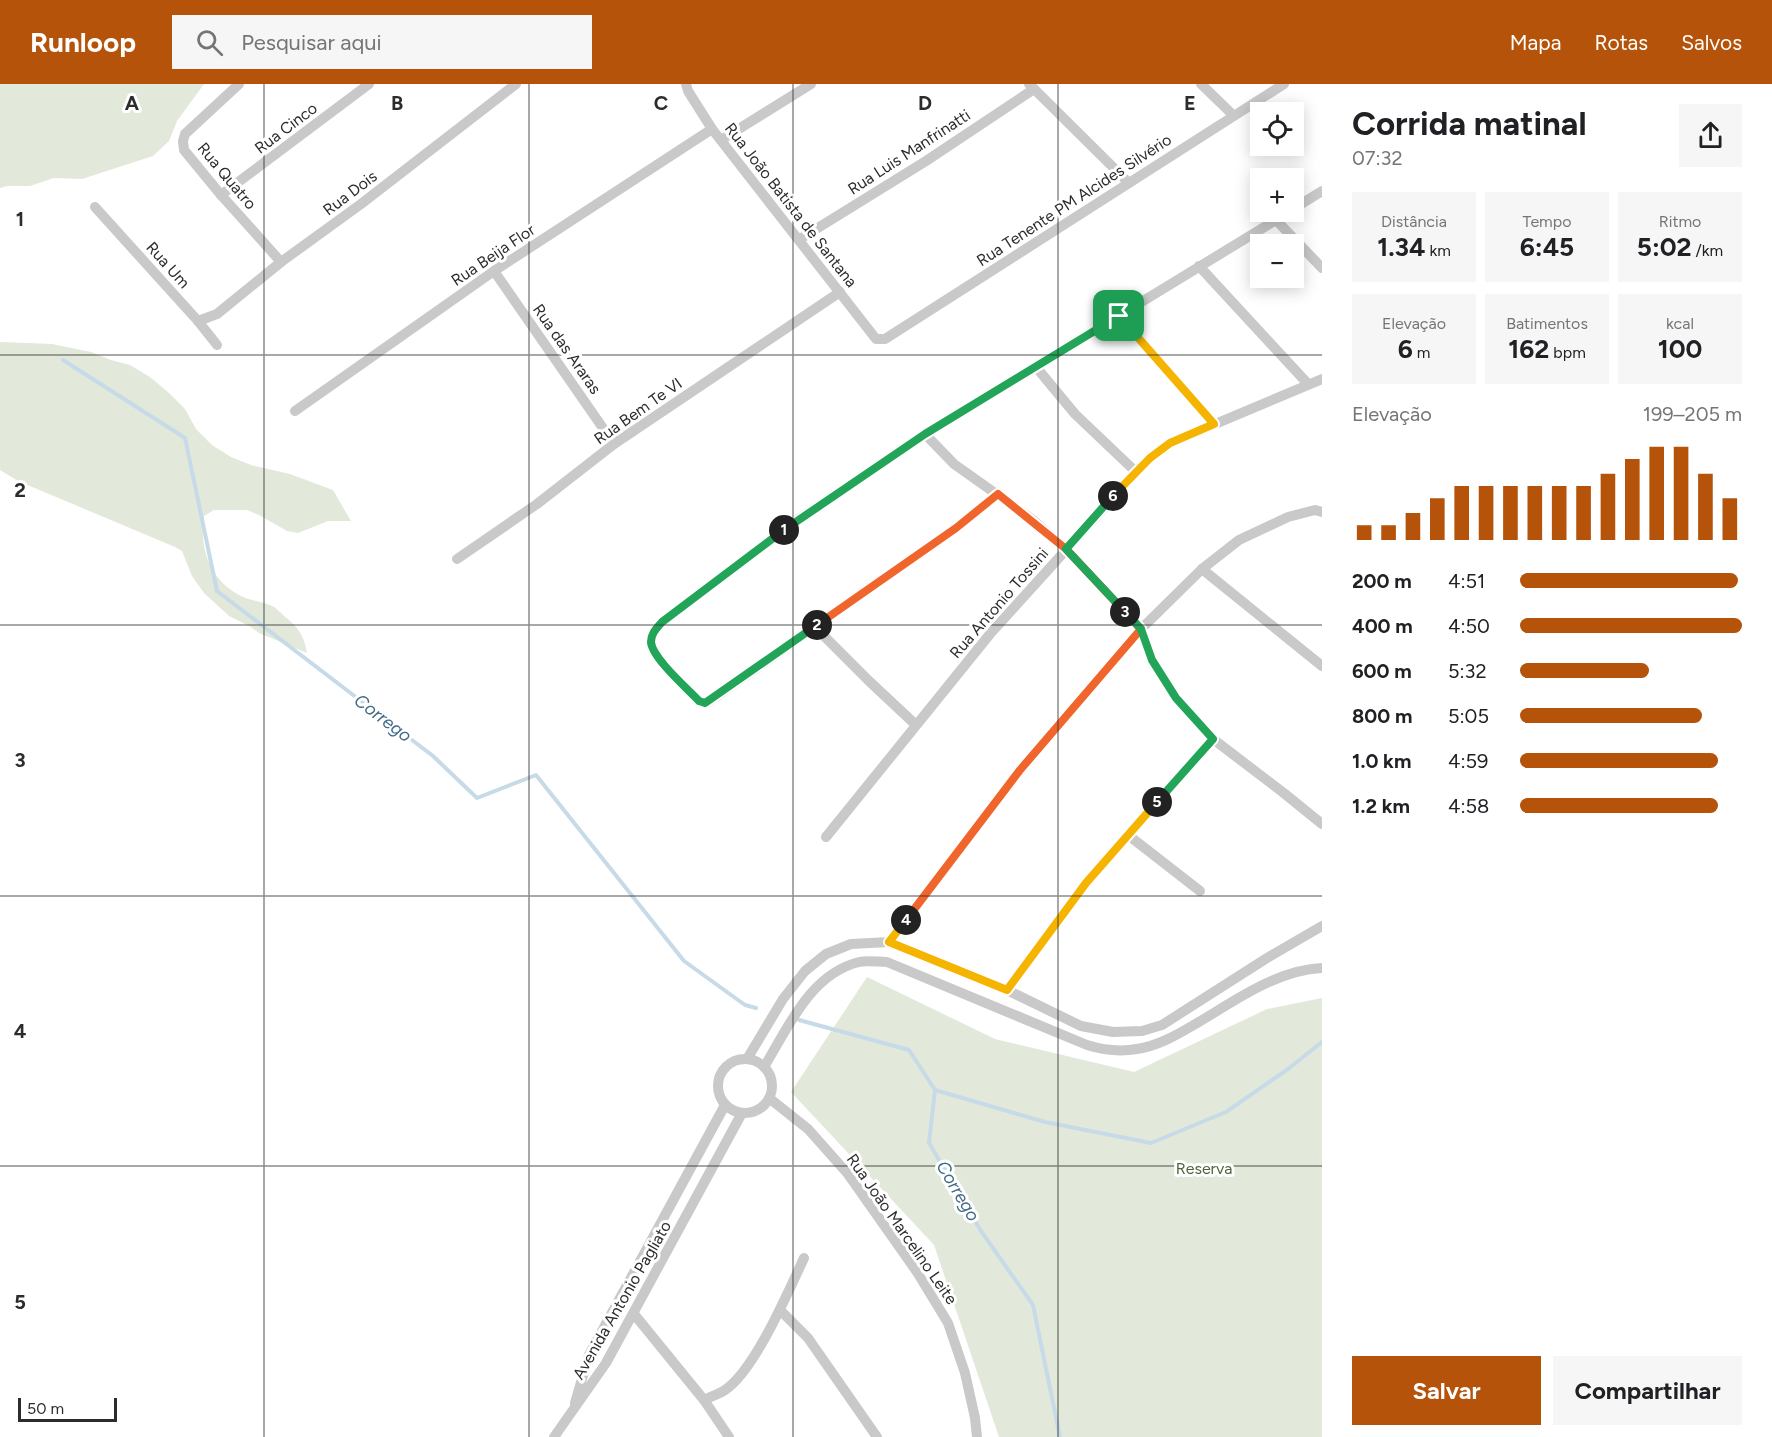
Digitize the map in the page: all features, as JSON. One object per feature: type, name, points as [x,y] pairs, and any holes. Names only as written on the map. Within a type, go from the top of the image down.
[{"type":"street","name":"Rua Quatro","points":[[239,84],[185,134],[184,150],[281,262]]},
{"type":"street","name":"Rua Cinco","points":[[221,195],[369,84]]},
{"type":"street","name":"Rua Dois","points":[[198,321],[217,314],[281,262],[362,204],[516,84]]},
{"type":"street","name":"Rua João Batista de Santana","points":[[686,84],[712,129],[879,340]]},
{"type":"street","points":[[721,140],[811,84]]},
{"type":"street","points":[[1201,84],[1233,115]]},
{"type":"street","name":"Rua Tenente PM Alcides Silvério","points":[[879,340],[885,339],[1284,84]]},
{"type":"street","points":[[1031,87],[1129,183]]},
{"type":"street","name":"Rua Luis Manfrinatti","points":[[800,240],[926,160],[1031,87]]},
{"type":"street","name":"Rua Beija Flor","points":[[295,411],[494,271],[712,129]]},
{"type":"street","points":[[1304,202],[1322,191]]},
{"type":"street","name":"Rua Um","points":[[95,207],[217,345]]},
{"type":"street","points":[[998,494],[956,528],[705,703],[699,701],[657,656],[651,644],[653,633],[662,622],[794,522],[925,434],[1273,222]]},
{"type":"street","points":[[1278,222],[1322,268]]},
{"type":"street","points":[[1199,266],[1308,384]]},
{"type":"street","name":"Rua das Araras","points":[[494,271],[614,444]]},
{"type":"street","name":"Rua Bem Te VI","points":[[457,559],[537,504],[614,444],[840,292]]},
{"type":"street","points":[[1119,316],[1214,424]]},
{"type":"street","points":[[1036,367],[1075,414],[1136,472]]},
{"type":"street","name":"Rua Antonio Tossini","points":[[826,837],[990,634],[1150,458],[1170,443],[1322,379]]},
{"type":"street","points":[[925,434],[954,464],[998,494],[1066,549],[1141,629],[1152,660],[1170,688],[1213,739],[1322,824]]},
{"type":"street","points":[[889,942],[1020,770],[1141,629],[1202,569],[1239,540],[1288,517],[1315,510],[1322,512]]},
{"type":"street","points":[[1202,569],[1322,666]]},
{"type":"street","points":[[815,627],[916,725]]},
{"type":"street","points":[[1007,990],[1086,883],[1213,739]]},
{"type":"street","points":[[1128,835],[1200,891]]},
{"type":"street","points":[[747,1059],[783,999],[805,971],[826,954],[851,944],[889,942],[1007,990],[1081,1026],[1113,1032],[1142,1031],[1162,1024],[1182,1013],[1267,958],[1322,926]]},
{"type":"street","points":[[764,1067],[819,983],[840,968],[861,961],[887,962],[1087,1045],[1107,1050],[1137,1049],[1168,1040],[1264,985],[1306,968],[1322,968]]},
{"type":"street","points":[[747,1059],[764,1067],[771,1082],[769,1098],[758,1110],[742,1113],[725,1105],[718,1088],[719,1079],[729,1064],[747,1059]]},
{"type":"street","name":"Rua João Marcelino Leite","points":[[769,1098],[808,1129],[848,1174],[917,1272],[948,1323],[965,1373],[977,1437]]},
{"type":"street","name":"Avenida Antonio Pagliato","points":[[571,1415],[589,1355],[725,1105]]},
{"type":"street","name":"Avenida Antonio Pagliato","points":[[571,1415],[606,1364],[742,1113]]},
{"type":"street","points":[[704,1400],[725,1390],[747,1366],[780,1310],[804,1258]]},
{"type":"street","points":[[780,1310],[808,1338],[877,1437]]},
{"type":"street","points":[[634,1314],[704,1400],[729,1437]]},
{"type":"street","points":[[554,1437],[571,1415]]},
{"type":"green space","points":[[0,84],[204,84],[177,121],[169,141],[153,156],[82,179],[54,178],[30,186],[0,188]]},
{"type":"green space","points":[[0,342],[52,344],[91,352],[130,365],[150,377],[169,393],[185,409],[196,429],[212,445],[231,457],[251,465],[290,474],[333,490],[351,521],[328,521],[298,533],[287,531],[247,510],[214,510],[204,516],[203,539],[213,571],[220,580],[239,595],[276,609],[300,632],[307,653],[259,633],[229,616],[204,593],[192,576],[182,551],[18,481],[0,470]]},
{"type":"green space","name":"Reserva","points":[[867,977],[995,1039],[1134,1072],[1267,1009],[1322,998],[1322,1437],[999,1437],[934,1245],[791,1092]]},
{"type":"waterway","name":"Corrego","points":[[63,360],[185,438],[217,591],[433,756],[477,798],[536,775],[684,961],[745,1005],[756,1008]]},
{"type":"waterway","name":"Corrego","points":[[799,1020],[909,1050],[935,1090],[929,1143],[981,1231],[1033,1305],[1060,1437]]},
{"type":"waterway","points":[[935,1090],[1045,1122],[1151,1143],[1226,1112],[1322,1042]]},
{"type":"route","points":[[1119,316],[925,434],[794,522],[662,622],[653,633],[651,644],[657,656],[699,701],[705,703],[956,528],[998,494],[1066,549],[1141,629],[1020,770],[889,942],[1007,990],[1086,883],[1213,739],[1176,698],[1152,660],[1141,629],[1104,589],[1066,549],[1150,458],[1170,443],[1214,424],[1119,316]]}]
